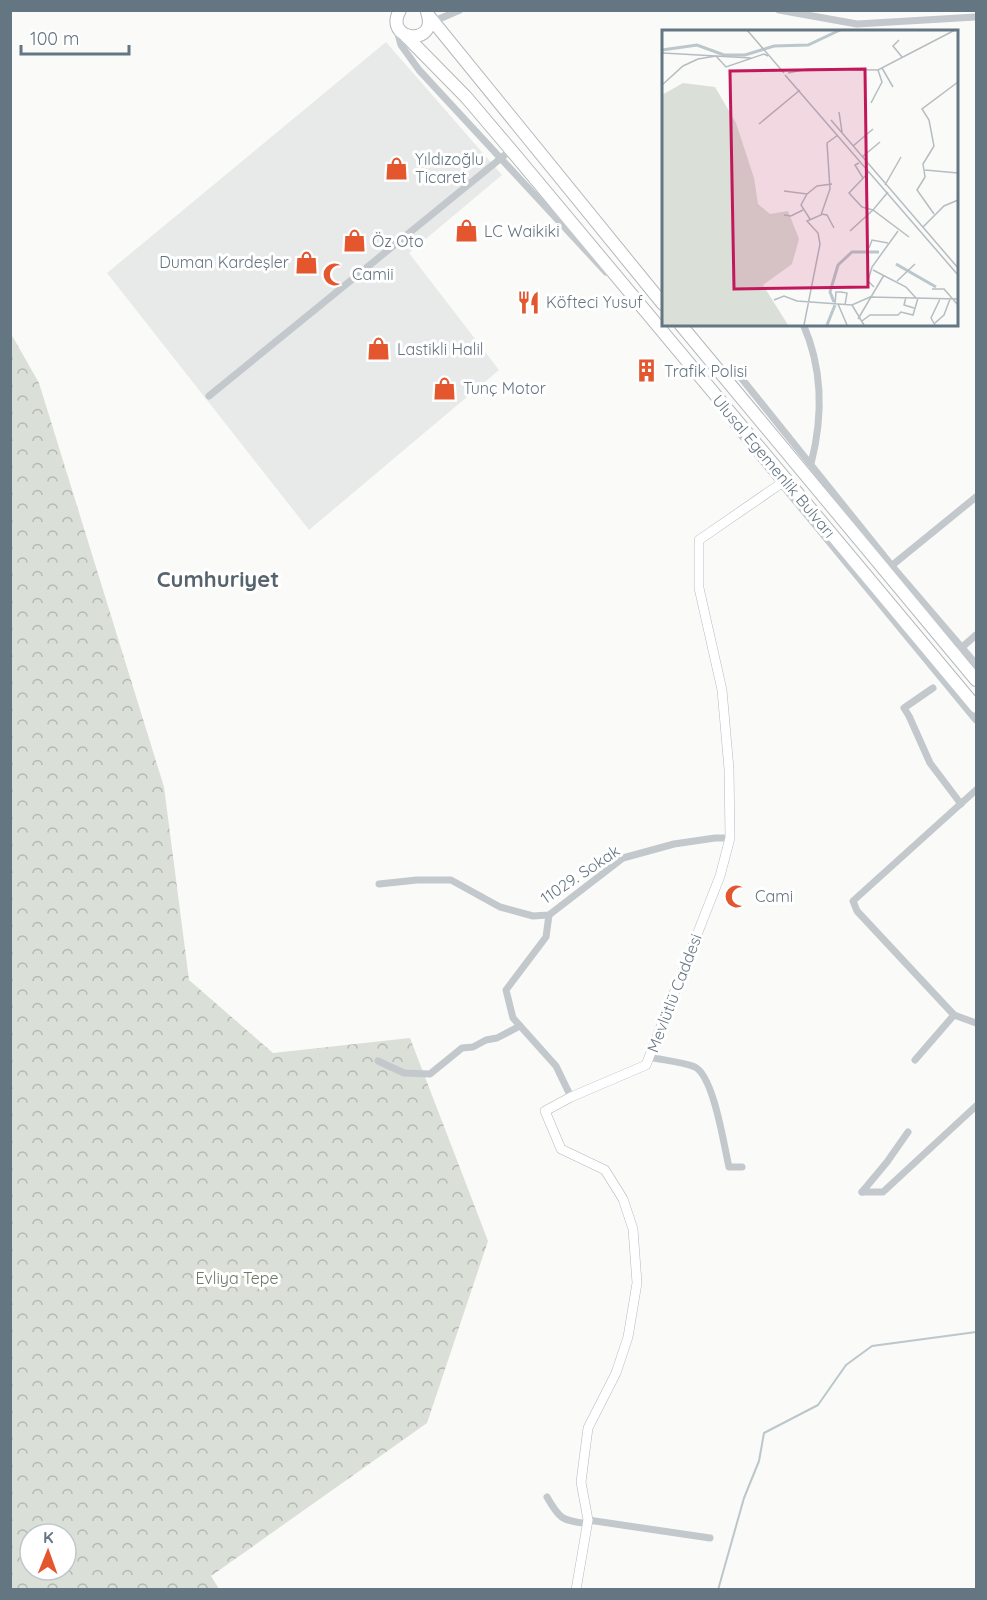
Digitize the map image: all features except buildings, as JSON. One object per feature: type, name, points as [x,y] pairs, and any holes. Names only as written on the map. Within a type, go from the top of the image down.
[{"type":"highway","points":[[386,10],[397,24]]},
{"type":"highway","points":[[397,24],[400,10]]},
{"type":"highway","points":[[406,36],[422,34],[429,18],[662,303]]},
{"type":"highway","name":"Ulusal Egemenlik Bulvarı","points":[[397,24],[402,33],[466,97],[511,150],[784,482],[976,707]]},
{"type":"highway","name":"Ulusal Egemenlik Bulvarı","points":[[682,326],[958,650],[976,680]]},
{"type":"street","points":[[429,18],[459,10]]},
{"type":"street","points":[[779,10],[857,24],[976,17]]},
{"type":"street","points":[[397,24],[398,37],[407,55],[500,159],[618,282]]},
{"type":"street","points":[[209,396],[511,150]]},
{"type":"street","points":[[804,326],[816,363],[820,408],[819,426],[810,464]]},
{"type":"street","points":[[738,374],[889,568],[976,498]]},
{"type":"street","points":[[784,482],[976,720]]},
{"type":"street","name":"Mevlütlü Caddesi","points":[[576,1590],[588,1522],[581,1482],[588,1428],[616,1372],[628,1337],[637,1283],[633,1228],[623,1199],[605,1170],[561,1149],[545,1111],[571,1097],[646,1065],[720,876],[730,838],[729,769],[722,690],[699,588],[699,540],[784,482]]},
{"type":"street","points":[[976,636],[958,650],[976,664]]},
{"type":"street","points":[[933,688],[904,708],[930,763],[961,804]]},
{"type":"street","points":[[976,789],[853,901],[857,911],[954,1015],[976,1023]]},
{"type":"street","name":"11029. Sokak","points":[[379,884],[417,880],[451,880],[500,907],[533,916],[549,915],[623,858],[674,844],[730,838]]},
{"type":"street","points":[[549,915],[546,937],[506,990],[513,1018],[555,1066],[571,1097]]},
{"type":"street","points":[[915,1060],[954,1015]]},
{"type":"street","points":[[378,1061],[404,1073],[430,1074],[462,1048],[473,1047],[486,1040],[497,1038],[520,1026]]},
{"type":"street","points":[[649,1057],[696,1068],[706,1080],[715,1104],[729,1167],[742,1167]]},
{"type":"street","points":[[908,1132],[862,1192],[883,1192],[976,1106]]},
{"type":"street","points":[[547,1497],[557,1514],[566,1521],[710,1538]]},
{"type":"shaded area","points":[[386,42],[502,175],[409,253],[499,370],[309,530],[107,273]]},
{"type":"green space","name":"Evliya Tepe","points":[[10,332],[39,383],[164,787],[189,980],[273,1053],[410,1038],[488,1241],[427,1423],[211,1576],[219,1589],[11,1589]]},
{"type":"waterway","points":[[718,1590],[744,1498],[759,1461],[764,1433],[818,1405],[846,1365],[872,1346],[976,1332]]},
{"type":"place","name":"Yıldızoğlu Ticaret","points":[[397,168]]},
{"type":"place","name":"LC Waikiki","points":[[466,231]]},
{"type":"place","name":"Öz Oto","points":[[354,241]]},
{"type":"place","name":"Duman Kardeşler","points":[[307,262]]},
{"type":"place","name":"Camii","points":[[334,274]]},
{"type":"place","name":"Köfteci Yusuf","points":[[528,302]]},
{"type":"place","name":"Lastikli Halil","points":[[379,349]]},
{"type":"place","name":"Trafik Polisi","points":[[646,371]]},
{"type":"place","name":"Tunç Motor","points":[[445,388]]},
{"type":"place","name":"Cami","points":[[737,896]]},
{"type":"district","name":"Cumhuriyet","points":[[218,579]]}]
